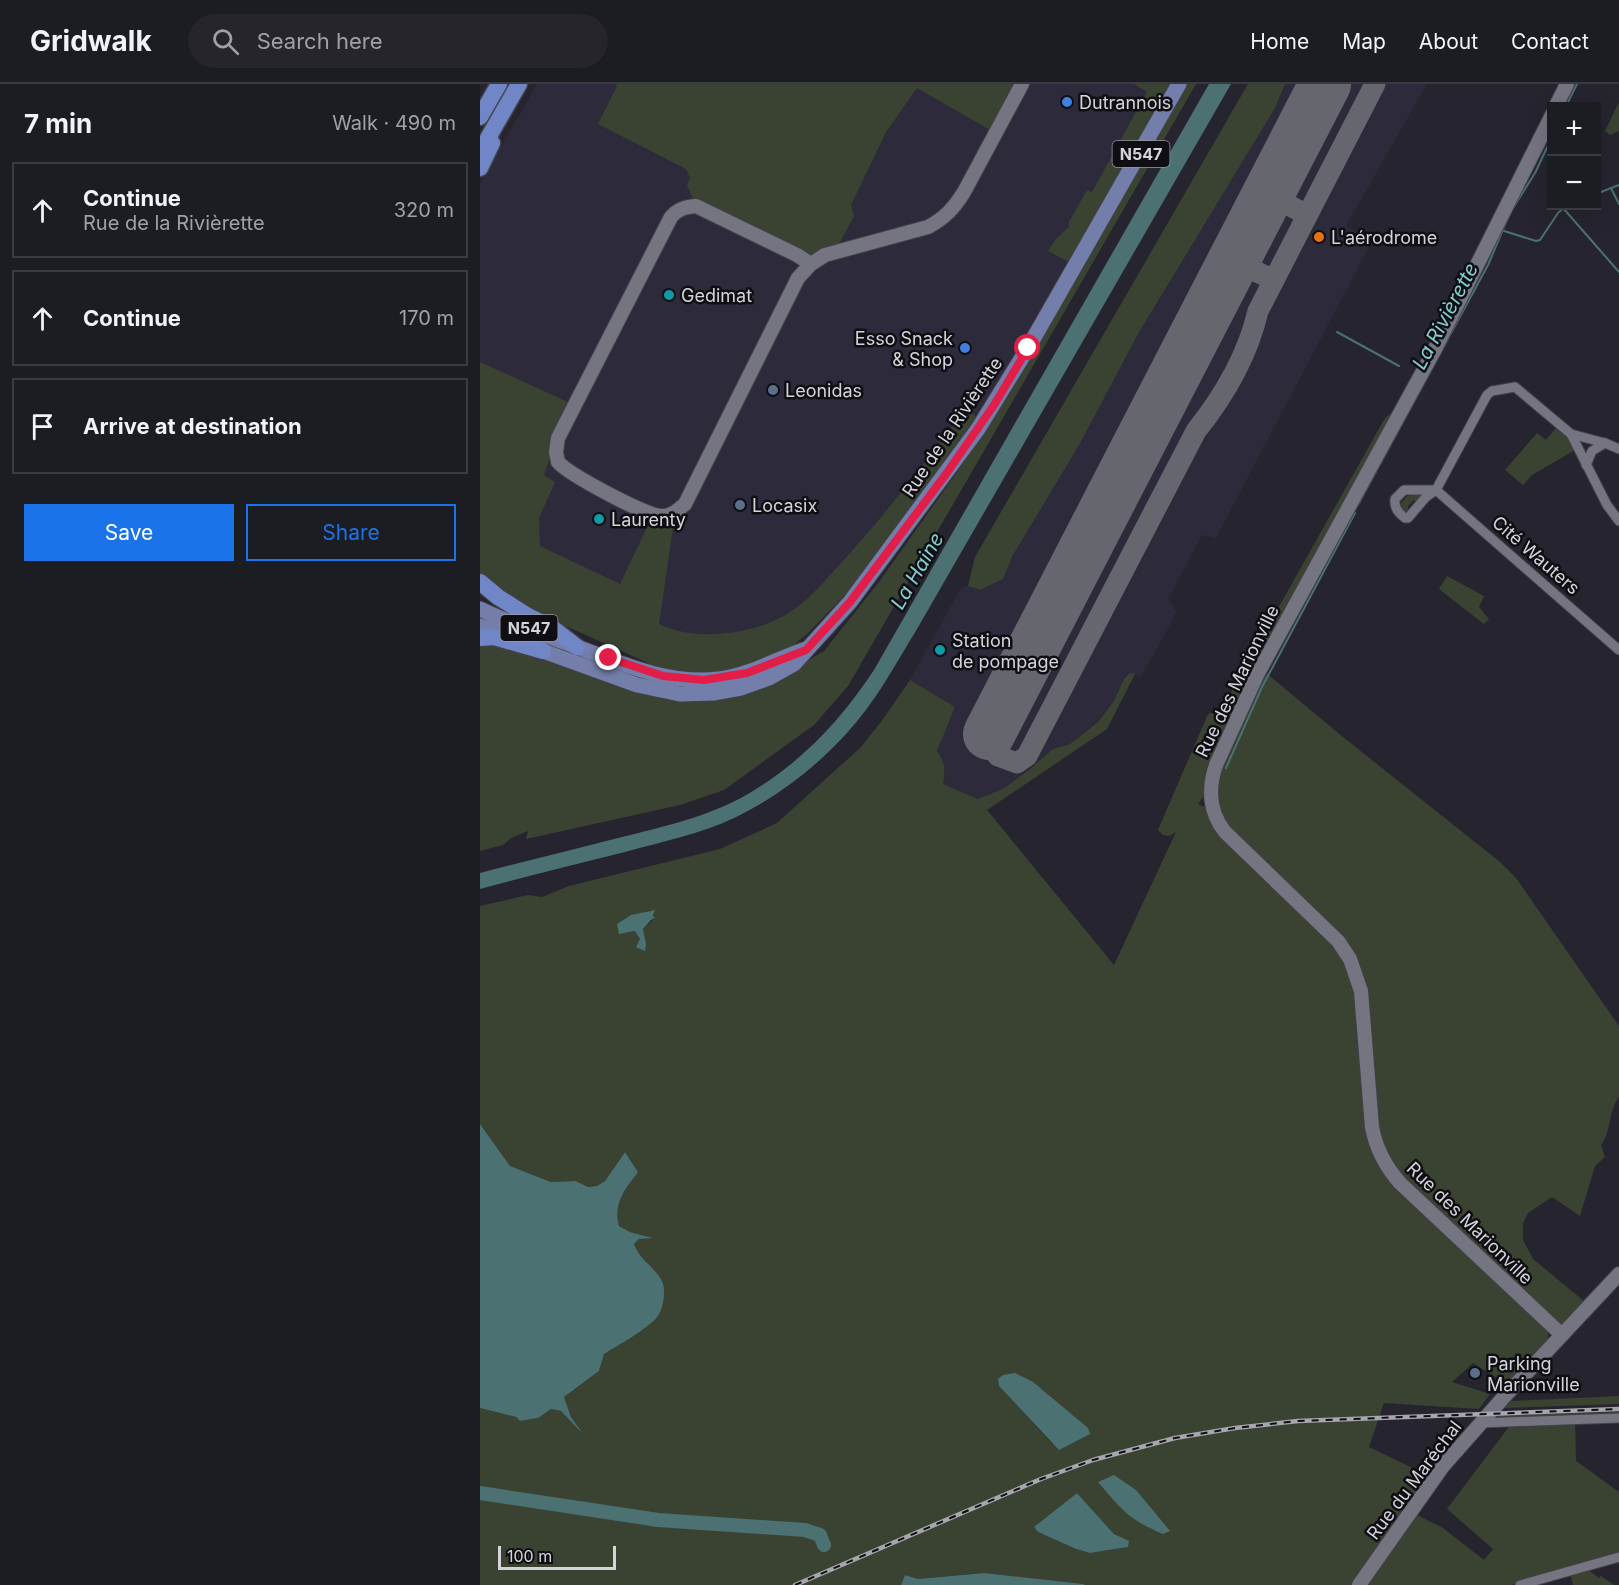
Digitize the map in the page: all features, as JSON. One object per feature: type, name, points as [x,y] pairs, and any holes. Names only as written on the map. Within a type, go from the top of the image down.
[{"type":"highway","points":[[482,112],[499,84]]},
{"type":"highway","points":[[480,152],[515,91]]},
{"type":"highway","points":[[480,168],[515,91]]},
{"type":"highway","points":[[480,582],[498,597],[528,616],[554,628],[578,646]]},
{"type":"highway","points":[[480,638],[494,637],[543,651]]},
{"type":"main road","name":"Rue de la Rivièrette","points":[[806,650],[860,589],[984,421],[1053,306],[1179,84]]},
{"type":"main road","name":"N547","points":[[480,609],[646,672],[675,678],[704,680],[747,673],[806,650]]},
{"type":"main road","name":"N547","points":[[480,626],[637,685],[666,692],[699,694],[741,688],[769,678],[794,664],[806,650]]},
{"type":"street","points":[[811,264],[696,206],[686,206],[676,211],[558,438],[556,452],[558,462],[571,473],[645,512],[663,517],[674,513],[685,504],[798,278],[811,264],[825,255],[928,228],[942,220],[953,209],[964,192],[1023,84]]},
{"type":"street","points":[[1558,102],[1567,84]]},
{"type":"street","name":"Rue des Marionville","points":[[1547,123],[1434,351],[1257,675],[1216,765],[1210,792],[1215,817],[1225,832],[1338,941],[1350,958],[1361,991],[1372,1127],[1376,1146],[1385,1164],[1400,1183],[1562,1335]]},
{"type":"street","name":"Cité Wauters","points":[[1618,646],[1436,490],[1487,395],[1492,391],[1513,387],[1518,389],[1570,434],[1619,449]]},
{"type":"street","points":[[1570,434],[1606,505],[1619,521]]},
{"type":"street","points":[[1586,465],[1592,451],[1605,443]]},
{"type":"street","points":[[1480,1423],[1619,1274]]},
{"type":"street","name":"Rue du Maréchal","points":[[1359,1585],[1424,1491],[1480,1423],[1619,1418]]},
{"type":"street","points":[[1520,1585],[1619,1557]]},
{"type":"shaded area","points":[[537,84],[1171,84],[1071,263],[977,418],[844,596],[808,633],[685,675],[666,671],[519,605],[480,573],[480,184]]},
{"type":"shaded area","points":[[615,84],[1017,84],[992,131],[917,88],[886,132],[851,205],[854,216],[838,246],[807,262],[696,206],[687,185],[690,178],[686,169],[598,124],[617,86]]},
{"type":"shaded area","points":[[1134,84],[1171,84],[1071,263],[1048,251],[1056,239],[1069,227],[1069,222],[1087,190],[1092,192],[1147,92]]},
{"type":"shaded area","points":[[1187,84],[1196,84],[848,686],[814,725],[724,790],[680,805],[526,839],[528,831],[511,838],[503,845],[480,851],[480,644],[497,643],[629,690],[760,688],[824,651],[879,582],[960,468],[1001,403]]},
{"type":"shaded area","points":[[1209,84],[1231,84],[893,670],[846,734],[821,759],[780,792],[721,824],[666,841],[480,889],[480,873],[668,825],[733,802],[785,769],[833,723],[874,670]]},
{"type":"shaded area","points":[[1248,84],[1285,84],[1275,108],[1138,334],[1079,445],[1013,555],[1003,579],[980,590],[968,586],[975,557]]},
{"type":"shaded area","points":[[1285,84],[1427,84],[1346,226],[1372,241],[1216,538],[1202,535],[1168,599],[1177,612],[1141,677],[1130,673],[1124,679],[1114,701],[1098,721],[1070,744],[1053,749],[1003,789],[978,799],[943,784],[946,772],[937,751],[955,707],[910,680],[961,588],[968,586],[980,590],[1003,579],[1013,555],[1138,334],[1275,108]]},
{"type":"shaded area","points":[[1619,102],[1619,131],[1610,135],[1605,131]]},
{"type":"shaded area","points":[[480,362],[568,402],[552,437],[549,460],[544,475],[555,482],[539,518],[540,546],[620,584],[651,519],[664,523],[674,521],[659,624],[689,633],[724,634],[741,631],[773,621],[795,609],[822,584],[874,526],[967,406],[977,418],[938,474],[844,596],[808,633],[782,655],[713,677],[666,671],[519,605],[480,573]]},
{"type":"shaded area","points":[[1395,410],[1220,742],[1206,775],[1203,797],[1198,804],[1204,807],[1265,672],[1500,862],[1516,878],[1619,1026],[1619,1097],[1601,1145],[1605,1157],[1595,1166],[1580,1216],[1552,1197],[1528,1213],[1523,1224],[1523,1240],[1533,1259],[1585,1302],[1563,1324],[1548,1330],[1548,1339],[1508,1385],[1473,1363],[1452,1382],[1490,1394],[1479,1409],[1384,1403],[1369,1447],[1431,1477],[1356,1585],[1085,1585],[984,1573],[918,1579],[905,1575],[901,1585],[480,1585],[480,1408],[516,1417],[520,1421],[537,1418],[551,1409],[561,1411],[580,1430],[571,1417],[564,1397],[599,1371],[604,1354],[631,1337],[645,1263],[637,1254],[634,1244],[639,1239],[650,1237],[630,1232],[619,1226],[619,1204],[638,1172],[625,1152],[605,1181],[597,1186],[588,1187],[576,1181],[551,1182],[510,1166],[480,1124],[480,906],[528,895],[542,897],[569,886],[720,849],[777,823],[860,748],[910,680],[955,707],[937,751],[944,767],[943,784],[978,799],[1003,789],[1053,749],[1070,744],[1098,722],[1114,701],[1124,679],[1130,673],[1135,674],[1107,729],[987,810],[1114,965],[1176,832],[1169,836],[1163,835],[1158,830],[1208,714],[1221,710],[1385,418]],"holes":[[[651,910],[655,918],[643,929],[645,944],[639,944],[640,939],[635,931],[627,933],[617,924]],[[998,1379],[1058,1450],[999,1386]],[[1077,1493],[1128,1547],[1090,1553],[1038,1532],[1034,1527]]]},
{"type":"shaded area","points":[[1556,428],[1569,438],[1575,450],[1532,475],[1523,485],[1505,470],[1537,433],[1546,440]]},
{"type":"shaded area","points":[[1422,493],[1423,496],[1416,504],[1414,500],[1408,506],[1408,512],[1405,513],[1399,506],[1407,496]]},
{"type":"shaded area","points":[[1447,576],[1484,596],[1479,607],[1489,619],[1484,624],[1439,589]]},
{"type":"shaded area","points":[[655,910],[653,915],[655,918],[643,929],[645,951],[636,947],[640,939],[635,931],[619,934],[617,924],[631,915]]},
{"type":"shaded area","points":[[480,1124],[510,1166],[551,1182],[576,1181],[588,1187],[597,1186],[605,1181],[625,1152],[638,1172],[621,1197],[618,1210],[619,1226],[630,1232],[653,1238],[639,1239],[634,1244],[640,1255],[662,1281],[663,1304],[653,1321],[604,1354],[599,1371],[564,1397],[571,1417],[583,1434],[561,1411],[551,1409],[538,1418],[520,1421],[516,1417],[480,1408]]},
{"type":"shaded area","points":[[1015,1373],[1033,1382],[1088,1428],[1090,1434],[1059,1450],[999,1386],[998,1379],[1003,1375]]},
{"type":"shaded area","points":[[1619,1396],[1619,1404],[1505,1408],[1511,1401]]},
{"type":"shaded area","points":[[1619,1412],[1619,1416],[1493,1420],[1499,1415]]},
{"type":"shaded area","points":[[1575,1422],[1576,1461],[1619,1492],[1619,1554],[1511,1585],[1364,1585],[1413,1513],[1443,1528],[1484,1560],[1493,1549],[1447,1509],[1511,1424]]},
{"type":"shaded area","points":[[1114,1475],[1136,1490],[1170,1531],[1163,1534],[1151,1529],[1120,1507],[1098,1482]]},
{"type":"shaded area","points":[[1077,1493],[1114,1534],[1129,1541],[1128,1547],[1090,1553],[1038,1532],[1034,1527]]},
{"type":"shaded area","points":[[1587,1569],[1614,1585],[1573,1585],[1570,1573]]},
{"type":"shaded area","points":[[984,1573],[1085,1585],[901,1585],[905,1575],[918,1579]]},
{"type":"waterway","name":"La Rivièrette","points":[[1568,102],[1577,84]]},
{"type":"waterway","name":"La Rivièrette","points":[[1358,505],[1488,265],[1510,213],[1535,173],[1547,148]]},
{"type":"waterway","points":[[1601,192],[1619,185]]},
{"type":"waterway","points":[[1611,188],[1619,204]]},
{"type":"waterway","points":[[1504,231],[1536,241],[1540,240],[1561,210]]},
{"type":"waterway","points":[[1565,210],[1619,272]]},
{"type":"waterway","points":[[1337,332],[1399,366]]},
{"type":"waterway","name":"La Rivièrette","points":[[1226,768],[1262,687],[1355,513]]},
{"type":"waterway","points":[[480,1493],[658,1520],[805,1530],[820,1535],[824,1545]]},
{"type":"taxiway","points":[[989,734],[988,743],[998,756],[1017,763],[1027,756],[1196,431],[1234,374],[1248,343],[1258,311],[1375,84]]},
{"type":"taxiway","points":[[1268,194],[1307,215]]},
{"type":"taxiway","points":[[1234,261],[1274,280]]},
{"type":"runway","points":[[989,734],[1325,84]]},
{"type":"railway","points":[[795,1585],[1041,1479],[1093,1460],[1175,1438],[1298,1421],[1619,1409]]},
{"type":"place","name":"Dutrannois","points":[[1067,102]]},
{"type":"place","name":"L'aérodrome","points":[[1319,237]]},
{"type":"place","name":"Gedimat","points":[[669,295]]},
{"type":"place","name":"Esso Snack & Shop","points":[[965,348]]},
{"type":"place","name":"Leonidas","points":[[773,390]]},
{"type":"place","name":"Locasix","points":[[740,505]]},
{"type":"place","name":"Laurenty","points":[[599,519]]},
{"type":"place","name":"Station de pompage","points":[[940,650]]},
{"type":"place","name":"Parking Marionville","points":[[1475,1373]]},
{"type":"route","points":[[609,658],[663,676],[704,680],[733,677],[761,669],[806,650],[850,602],[964,451],[1028,348]]},
{"type":"water label","name":"La Haine","points":[[917,571]]}]
